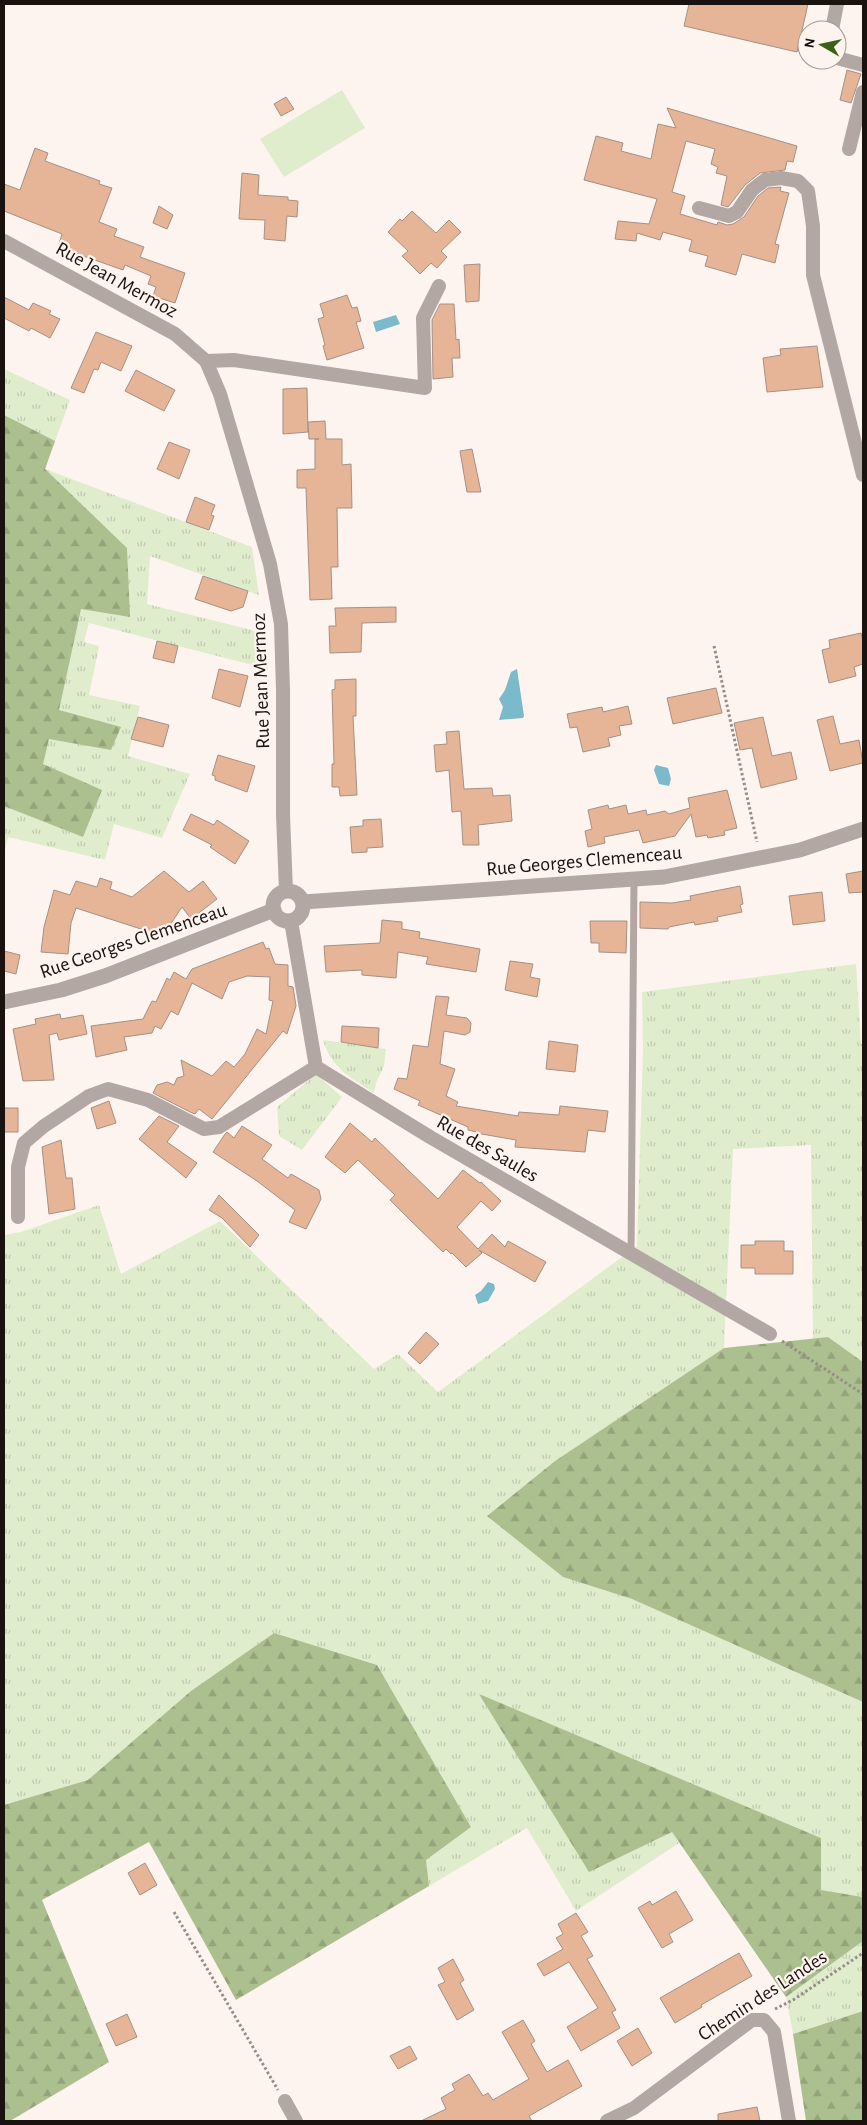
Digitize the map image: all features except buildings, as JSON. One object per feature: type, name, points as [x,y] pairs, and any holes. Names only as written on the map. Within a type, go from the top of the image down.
[{"type":"street","points":[[834,20],[837,4]]},
{"type":"street","points":[[847,61],[863,65]]},
{"type":"street","points":[[849,149],[863,92]]},
{"type":"street","points":[[699,208],[729,216],[737,212],[752,190],[765,180],[781,178],[798,181],[808,191],[813,226],[813,275],[863,475]]},
{"type":"street","name":"Rue Jean Mermoz","points":[[4,241],[175,334],[206,361],[220,394],[270,564],[281,624],[284,690],[283,816],[286,891]]},
{"type":"street","points":[[206,361],[234,360],[425,388],[423,318],[438,286]]},
{"type":"street","name":"Rue Georges Clemenceau","points":[[303,902],[664,877],[800,850],[863,829]]},
{"type":"street","points":[[286,891],[296,892],[303,902],[302,912],[299,917],[291,921],[281,919],[274,910],[274,900],[277,895],[286,891]]},
{"type":"street","name":"Rue Georges Clemenceau","points":[[4,1002],[61,990],[110,974],[274,910]]},
{"type":"street","points":[[18,1217],[18,1166],[24,1143],[44,1126],[90,1096],[108,1088],[148,1100],[204,1129],[219,1127],[316,1068],[291,921]]},
{"type":"street","name":"Rue des Saules","points":[[316,1068],[430,1138],[770,1334]]},
{"type":"street","points":[[752,2020],[764,2020],[774,2032],[789,2121]]},
{"type":"street","name":"Chemin des Landes","points":[[607,2121],[634,2108],[752,2020]]},
{"type":"street","points":[[285,2101],[296,2121]]},
{"type":"lane","points":[[631,1254],[634,878]]},
{"type":"path","points":[[714,646],[760,857]]},
{"type":"path","points":[[770,1334],[863,1394]]},
{"type":"path","points":[[174,1912],[285,2101]]},
{"type":"path","name":"Chemin des Landes","points":[[752,2020],[793,2000],[863,1953]]},
{"type":"green space","points":[[342,90],[365,128],[284,177],[260,139]]},
{"type":"green space","points":[[4,369],[70,400],[45,469],[252,547],[259,595],[150,556],[147,604],[252,630],[265,636],[268,669],[89,623],[84,642],[99,646],[89,695],[140,706],[128,756],[190,774],[162,838],[114,824],[105,860],[8,837],[4,855]]},
{"type":"green space","points":[[4,415],[55,441],[45,469],[127,548],[130,617],[81,609],[59,710],[121,727],[111,750],[49,739],[43,764],[102,790],[83,837],[4,806]]},
{"type":"green space","points":[[856,964],[861,1044],[863,1044],[863,1362],[828,1337],[813,1339],[811,1145],[733,1149],[724,1348],[555,1461],[487,1516],[563,1577],[632,1599],[863,1702],[863,1897],[820,1890],[672,1831],[679,1843],[576,1911],[527,1828],[429,1886],[426,1860],[274,1633],[191,1691],[88,1781],[4,1805],[4,1235],[21,1232],[99,1205],[121,1274],[220,1221],[374,1369],[398,1354],[438,1392],[637,1246],[643,1050],[642,992]]},
{"type":"green space","points":[[323,1040],[386,1049],[384,1066],[376,1083],[374,1093],[350,1077],[337,1065],[331,1058]]},
{"type":"green space","points":[[316,1074],[342,1097],[302,1150],[279,1136],[277,1107]]},
{"type":"green space","points":[[828,1337],[863,1362],[863,1702],[632,1599],[563,1577],[487,1516],[555,1461],[724,1348]]},
{"type":"green space","points":[[274,1633],[377,1665],[471,1827],[426,1860],[429,1886],[236,2000],[149,1842],[42,1900],[109,2062],[10,2121],[4,2121],[4,1805],[88,1780],[191,1691]]},
{"type":"green space","points":[[479,1694],[821,1838],[821,1890],[863,1897],[863,1941],[786,1997],[672,1832],[589,1872]]},
{"type":"green space","points":[[863,1941],[863,2011],[793,2034],[786,1997]]},
{"type":"green space","points":[[863,2011],[863,2121],[806,2121],[793,2034]]},
{"type":"water","points":[[396,315],[400,324],[376,332],[373,322]]},
{"type":"water","points":[[517,669],[524,716],[523,718],[499,720],[503,707],[499,699],[505,690],[511,672]]},
{"type":"water","points":[[656,765],[668,768],[671,779],[669,786],[659,784],[654,770]]},
{"type":"water","points":[[488,1282],[494,1284],[495,1289],[488,1301],[478,1304],[475,1295]]}]
